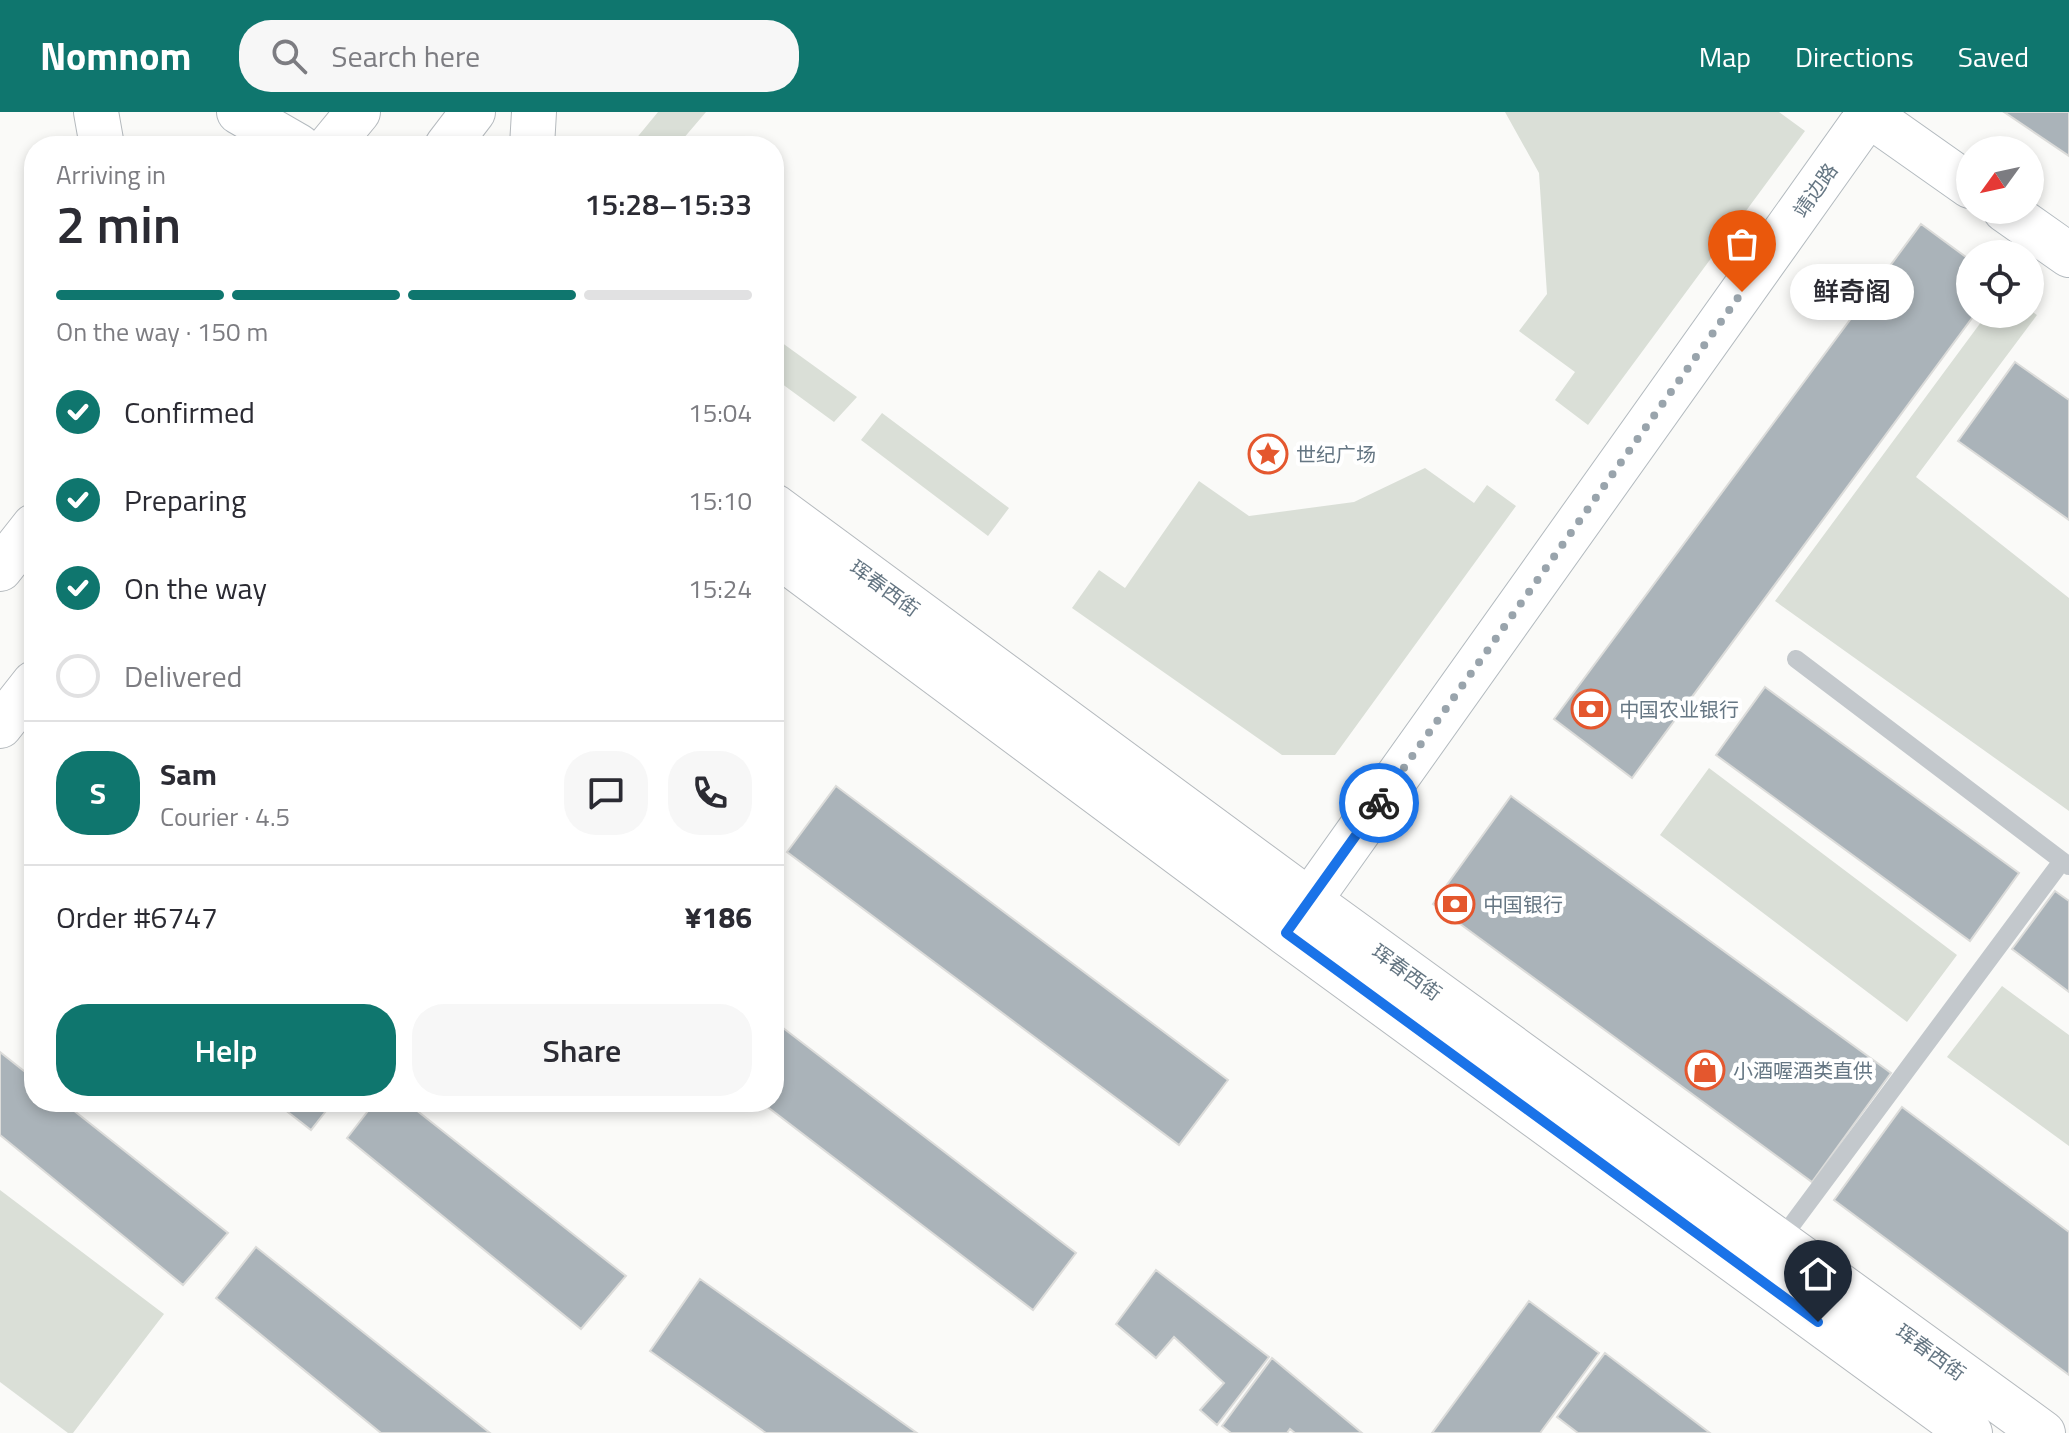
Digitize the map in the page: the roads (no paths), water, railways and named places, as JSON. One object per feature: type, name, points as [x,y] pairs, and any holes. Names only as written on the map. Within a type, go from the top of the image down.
[{"type":"main road","points":[[96,112],[100,136]]},
{"type":"main road","points":[[230,112],[246,136]]},
{"type":"main road","points":[[239,112],[281,136]]},
{"type":"main road","points":[[338,136],[358,112]]},
{"type":"main road","points":[[455,136],[473,112]]},
{"type":"main road","points":[[533,136],[534,112]]},
{"type":"main road","points":[[1868,113],[1956,176]]},
{"type":"main road","name":"靖边路","points":[[1298,917],[1868,113]]},
{"type":"main road","points":[[2025,224],[2069,255]]},
{"type":"main road","name":"珲春西街","points":[[784,514],[1298,917],[1970,1433]]},
{"type":"main road","points":[[0,569],[24,539]]},
{"type":"main road","name":"珲春西街","points":[[784,559],[1298,917],[1779,1242],[2043,1433]]},
{"type":"main road","points":[[0,726],[24,696]]},
{"type":"lane","points":[[1779,1242],[2065,864],[1796,659]]},
{"type":"place","name":"鲜奇阁","points":[[1742,292]]},
{"type":"place","name":"世纪广场","points":[[1268,454]]},
{"type":"place","name":"中国农业银行","points":[[1591,709]]},
{"type":"place","name":"中国银行","points":[[1455,904]]},
{"type":"place","name":"小酒喔酒类直供","points":[[1705,1070]]}]
